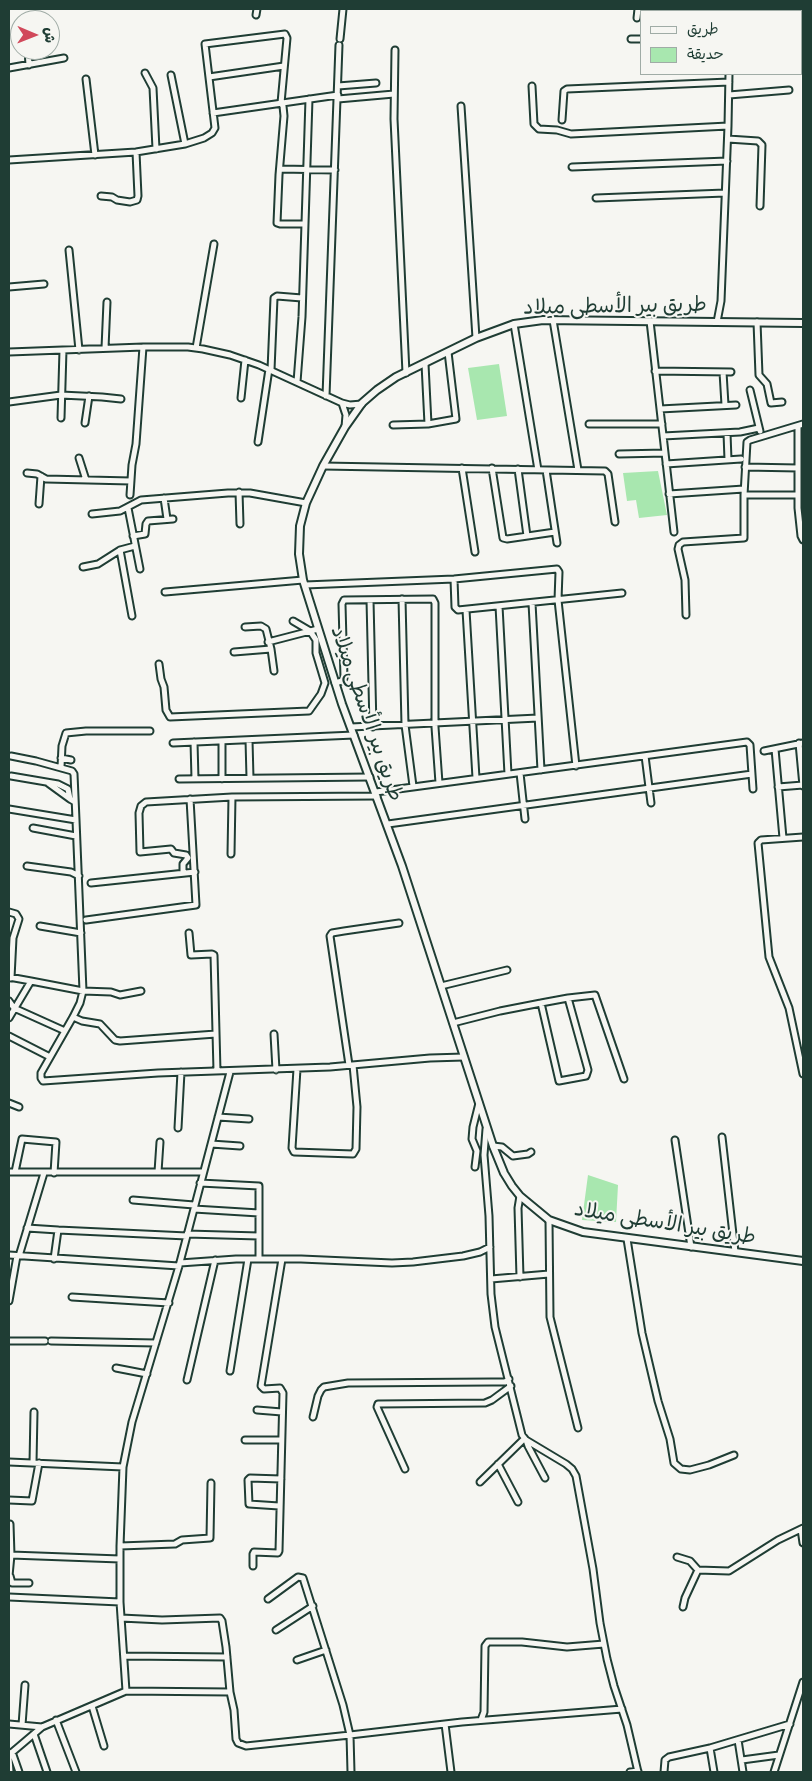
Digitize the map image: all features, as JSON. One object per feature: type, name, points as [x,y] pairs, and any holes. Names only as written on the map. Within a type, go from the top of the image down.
[{"type":"main road","name":"طريق بير الأسطى ميلاد","points":[[803,323],[533,320],[514,324],[476,338],[386,383],[362,404],[345,427],[322,466],[306,503],[300,526],[299,544],[300,564],[304,583],[335,683],[388,824],[486,1126],[504,1174],[520,1196],[549,1220],[583,1232],[803,1261]]},
{"type":"street","points":[[256,9],[256,15]]},
{"type":"street","points":[[326,396],[338,86],[343,9]]},
{"type":"street","points":[[637,18],[638,9]]},
{"type":"street","points":[[9,160],[136,152],[185,144],[204,138],[214,131],[205,46],[207,44],[283,34],[287,38],[281,103],[284,116],[278,224],[305,224]]},
{"type":"street","points":[[631,39],[640,39]]},
{"type":"street","points":[[395,50],[394,94],[406,372]]},
{"type":"street","points":[[9,68],[64,58]]},
{"type":"street","points":[[29,60],[29,65]]},
{"type":"street","points":[[208,77],[284,66]]},
{"type":"street","points":[[145,73],[153,88],[156,149]]},
{"type":"street","points":[[170,75],[185,144]]},
{"type":"street","points":[[717,322],[721,301],[729,75]]},
{"type":"street","points":[[86,79],[95,155]]},
{"type":"street","points":[[562,120],[564,91],[567,89],[730,82]]},
{"type":"street","points":[[338,86],[376,83]]},
{"type":"street","points":[[532,86],[534,124],[539,129],[557,130],[571,134],[728,126]]},
{"type":"street","points":[[729,94],[789,90]]},
{"type":"street","points":[[213,113],[310,99],[394,94]]},
{"type":"street","points":[[297,382],[310,99]]},
{"type":"street","points":[[461,106],[476,338]]},
{"type":"street","points":[[728,139],[758,141],[762,145],[760,206]]},
{"type":"street","points":[[101,196],[130,202],[137,200],[136,152]]},
{"type":"street","points":[[572,167],[727,161]]},
{"type":"street","points":[[280,169],[335,170]]},
{"type":"street","points":[[596,198],[725,193]]},
{"type":"street","points":[[196,348],[214,244]]},
{"type":"street","points":[[69,250],[79,350]]},
{"type":"street","points":[[9,287],[44,284]]},
{"type":"street","points":[[258,442],[270,370],[274,298],[278,296],[302,298]]},
{"type":"street","points":[[105,348],[107,302]]},
{"type":"street","points":[[552,320],[578,470]]},
{"type":"street","points":[[650,321],[674,532]]},
{"type":"street","points":[[757,322],[759,377],[767,384],[772,404],[782,402]]},
{"type":"street","points":[[514,324],[538,470]]},
{"type":"street","points":[[130,495],[132,465],[136,444],[143,347]]},
{"type":"street","points":[[9,352],[143,347],[196,348],[215,351],[245,360],[342,403],[350,405],[362,404]]},
{"type":"street","points":[[61,418],[62,350]]},
{"type":"street","points":[[393,425],[428,424],[457,418],[448,352]]},
{"type":"street","points":[[241,398],[245,360]]},
{"type":"street","points":[[425,364],[428,424]]},
{"type":"street","points":[[655,371],[731,372]]},
{"type":"street","points":[[723,372],[725,405]]},
{"type":"street","points":[[663,436],[759,430],[750,390]]},
{"type":"street","points":[[9,402],[61,396],[121,399]]},
{"type":"street","points":[[85,423],[89,396]]},
{"type":"street","points":[[342,403],[346,415],[345,427]]},
{"type":"street","points":[[660,410],[736,405]]},
{"type":"street","points":[[589,424],[662,424]]},
{"type":"street","points":[[686,615],[685,580],[679,546],[683,542],[744,538],[746,443],[748,440],[801,425],[798,494],[800,533],[803,540]]},
{"type":"street","points":[[726,433],[728,460]]},
{"type":"street","points":[[619,454],[665,453]]},
{"type":"street","points":[[80,458],[86,480]]},
{"type":"street","points":[[666,464],[741,459]]},
{"type":"street","points":[[322,466],[492,468],[607,472],[614,522]]},
{"type":"street","points":[[745,467],[798,468]]},
{"type":"street","points":[[462,468],[475,552]]},
{"type":"street","points":[[492,468],[503,538],[555,532]]},
{"type":"street","points":[[518,469],[528,536]]},
{"type":"street","points":[[546,470],[557,542]]},
{"type":"street","points":[[27,473],[37,474],[46,479],[131,481]]},
{"type":"street","points":[[39,504],[41,476]]},
{"type":"street","points":[[669,494],[744,489]]},
{"type":"street","points":[[92,514],[120,511],[137,501],[239,492],[306,503]]},
{"type":"street","points":[[239,492],[240,524]]},
{"type":"street","points":[[744,495],[798,494]]},
{"type":"street","points":[[133,536],[145,534],[148,521],[170,519],[164,498]]},
{"type":"street","points":[[128,508],[140,569]]},
{"type":"street","points":[[83,567],[98,564],[120,550],[135,546]]},
{"type":"street","points":[[120,550],[132,616]]},
{"type":"street","points":[[165,592],[304,583],[454,579],[556,568],[559,572],[558,600],[576,766]]},
{"type":"street","points":[[454,579],[455,609],[458,610],[622,593]]},
{"type":"street","points":[[402,599],[405,725],[413,786]]},
{"type":"street","points":[[335,683],[342,681],[344,675],[343,602],[345,600],[431,599],[434,601],[439,782]]},
{"type":"street","points":[[370,600],[373,727]]},
{"type":"street","points":[[532,603],[541,770]]},
{"type":"street","points":[[499,606],[508,774]]},
{"type":"street","points":[[466,610],[476,778]]},
{"type":"street","points":[[159,664],[166,710],[170,717],[308,711],[321,694],[325,683],[316,653],[316,640],[310,631],[293,621]]},
{"type":"street","points":[[245,627],[263,626],[266,630],[274,671]]},
{"type":"street","points":[[268,642],[318,629]]},
{"type":"street","points":[[234,652],[271,649]]},
{"type":"street","points":[[351,727],[538,718]]},
{"type":"street","points":[[61,767],[64,737],[69,732],[150,730]]},
{"type":"street","points":[[173,743],[354,735]]},
{"type":"street","points":[[249,740],[250,778]]},
{"type":"street","points":[[222,741],[222,779]]},
{"type":"street","points":[[194,742],[195,779]]},
{"type":"street","points":[[183,873],[183,864],[188,858],[186,855],[174,853],[171,849],[140,852],[139,813],[141,806],[146,802],[232,797],[377,794],[439,782],[576,766],[747,742],[750,745],[752,788]]},
{"type":"street","points":[[764,751],[801,743],[803,785],[778,787]]},
{"type":"street","points":[[775,748],[783,838]]},
{"type":"street","points":[[10,756],[61,767],[70,770],[74,774],[73,801],[79,876],[83,991],[80,1003],[73,1017],[41,1073],[43,1081],[181,1072],[297,1069],[464,1056]]},
{"type":"street","points":[[645,756],[651,803]]},
{"type":"street","points":[[62,758],[71,760]]},
{"type":"street","points":[[520,772],[525,818]]},
{"type":"street","points":[[388,824],[752,774]]},
{"type":"street","points":[[10,776],[58,784],[68,789],[73,801]]},
{"type":"street","points":[[179,779],[370,776]]},
{"type":"street","points":[[231,854],[232,797]]},
{"type":"street","points":[[86,920],[193,907],[197,902],[190,799]]},
{"type":"street","points":[[9,809],[76,820]]},
{"type":"street","points":[[33,828],[76,836]]},
{"type":"street","points":[[803,836],[761,840],[758,843],[769,958],[789,1008],[803,1074]]},
{"type":"street","points":[[27,866],[71,872],[79,876]]},
{"type":"street","points":[[91,883],[195,872]]},
{"type":"street","points":[[9,912],[16,914],[19,919],[13,938],[10,977],[83,991],[111,992],[125,995],[142,991]]},
{"type":"street","points":[[297,1069],[292,1148],[294,1152],[353,1154],[356,1151],[357,1107],[330,936],[332,933],[399,923]]},
{"type":"street","points":[[40,926],[81,933]]},
{"type":"street","points":[[189,933],[191,955],[214,955],[217,1072]]},
{"type":"street","points":[[441,986],[507,970]]},
{"type":"street","points":[[9,1018],[31,981]]},
{"type":"street","points":[[453,1024],[500,1011],[568,998],[595,995],[624,1078]]},
{"type":"street","points":[[541,1003],[558,1079],[562,1081],[586,1076],[588,1073],[568,998]]},
{"type":"street","points":[[9,1001],[14,1008],[65,1031]]},
{"type":"street","points":[[73,1017],[82,1021],[100,1024],[116,1040],[120,1041],[216,1034]]},
{"type":"street","points":[[274,1034],[276,1070]]},
{"type":"street","points":[[9,1036],[50,1057]]},
{"type":"street","points":[[178,1128],[181,1072]]},
{"type":"street","points":[[126,1691],[120,1602],[123,1467],[132,1422],[179,1265],[230,1072]]},
{"type":"street","points":[[475,1167],[477,1151],[472,1139],[479,1102]]},
{"type":"street","points":[[9,1103],[19,1107]]},
{"type":"street","points":[[218,1117],[249,1119]]},
{"type":"street","points":[[486,1126],[484,1155],[491,1279],[496,1328],[525,1439],[544,1478]]},
{"type":"street","points":[[722,1137],[735,1252]]},
{"type":"street","points":[[54,1173],[56,1142],[22,1139],[12,1172],[54,1173],[203,1172]]},
{"type":"street","points":[[674,1140],[691,1247]]},
{"type":"street","points":[[158,1172],[160,1142]]},
{"type":"street","points":[[211,1144],[240,1146]]},
{"type":"street","points":[[493,1146],[502,1147],[514,1156],[531,1152]]},
{"type":"street","points":[[9,1301],[18,1256],[44,1173]]},
{"type":"street","points":[[200,1183],[258,1186],[259,1259]]},
{"type":"street","points":[[520,1196],[518,1208],[520,1277]]},
{"type":"street","points":[[133,1200],[259,1213]]},
{"type":"street","points":[[549,1220],[550,1317],[578,1428]]},
{"type":"street","points":[[27,1228],[259,1236]]},
{"type":"street","points":[[54,1259],[58,1230]]},
{"type":"street","points":[[627,1238],[642,1333],[658,1401],[670,1439],[674,1464],[681,1469],[690,1470],[734,1455]]},
{"type":"street","points":[[9,1255],[179,1265],[215,1260],[248,1259],[413,1262],[463,1256],[480,1252],[490,1247]]},
{"type":"street","points":[[230,1371],[248,1259]]},
{"type":"street","points":[[188,1380],[215,1260]]},
{"type":"street","points":[[253,1566],[252,1554],[254,1552],[279,1552],[282,1389],[264,1389],[260,1386],[282,1260]]},
{"type":"street","points":[[491,1279],[549,1274]]},
{"type":"street","points":[[72,1297],[168,1303]]},
{"type":"street","points":[[9,1341],[156,1343]]},
{"type":"street","points":[[116,1368],[147,1374]]},
{"type":"street","points":[[314,1417],[318,1396],[324,1387],[348,1383],[504,1382],[509,1379]]},
{"type":"street","points":[[405,1469],[377,1407],[378,1404],[485,1403],[511,1386]]},
{"type":"street","points":[[257,1410],[282,1412]]},
{"type":"street","points":[[9,1500],[32,1501],[36,1463],[34,1412]]},
{"type":"street","points":[[480,1482],[525,1439]]},
{"type":"street","points":[[525,1439],[566,1464],[576,1476],[604,1644],[638,1771],[630,1772]]},
{"type":"street","points":[[245,1440],[281,1440]]},
{"type":"street","points":[[9,1463],[123,1467]]},
{"type":"street","points":[[498,1464],[518,1502]]},
{"type":"street","points":[[279,1506],[249,1504],[248,1480],[250,1478],[281,1479]]},
{"type":"street","points":[[120,1546],[175,1544],[182,1540],[210,1538],[211,1482]]},
{"type":"street","points":[[10,1524],[11,1555],[9,1576],[11,1583],[29,1583]]},
{"type":"street","points":[[677,1558],[686,1559],[698,1570],[722,1572],[732,1570],[778,1540],[802,1529],[803,1543]]},
{"type":"street","points":[[11,1555],[120,1559]]},
{"type":"street","points":[[683,1607],[685,1598],[698,1570]]},
{"type":"street","points":[[268,1598],[298,1577],[304,1580],[343,1705],[350,1735],[351,1772]]},
{"type":"street","points":[[9,1597],[120,1602]]},
{"type":"street","points":[[276,1630],[313,1606]]},
{"type":"street","points":[[121,1618],[162,1620],[220,1618],[227,1657],[236,1739],[242,1745],[481,1720],[622,1710]]},
{"type":"street","points":[[481,1720],[484,1712],[485,1646],[488,1642],[522,1642],[567,1647],[604,1644]]},
{"type":"street","points":[[297,1660],[326,1650]]},
{"type":"street","points":[[124,1656],[227,1657]]},
{"type":"street","points":[[774,1772],[803,1682]]},
{"type":"street","points":[[22,1725],[25,1685]]},
{"type":"street","points":[[10,1772],[10,1755],[42,1728],[56,1720],[126,1691],[230,1692]]},
{"type":"street","points":[[92,1706],[104,1746]]},
{"type":"street","points":[[56,1720],[76,1772]]},
{"type":"street","points":[[9,1724],[42,1728]]},
{"type":"street","points":[[445,1724],[450,1772]]},
{"type":"street","points":[[664,1772],[665,1760],[669,1757],[710,1748],[790,1724]]},
{"type":"street","points":[[34,1734],[47,1772]]},
{"type":"street","points":[[738,1740],[743,1772]]},
{"type":"street","points":[[710,1748],[714,1772]]},
{"type":"street","points":[[10,1755],[19,1772]]},
{"type":"street","points":[[742,1760],[779,1755]]},
{"type":"green space","points":[[499,364],[507,416],[477,420],[468,368]]},
{"type":"green space","points":[[658,471],[667,515],[639,518],[636,500],[627,501],[623,473]]},
{"type":"green space","points":[[588,1175],[618,1185],[616,1222],[582,1220]]}]
